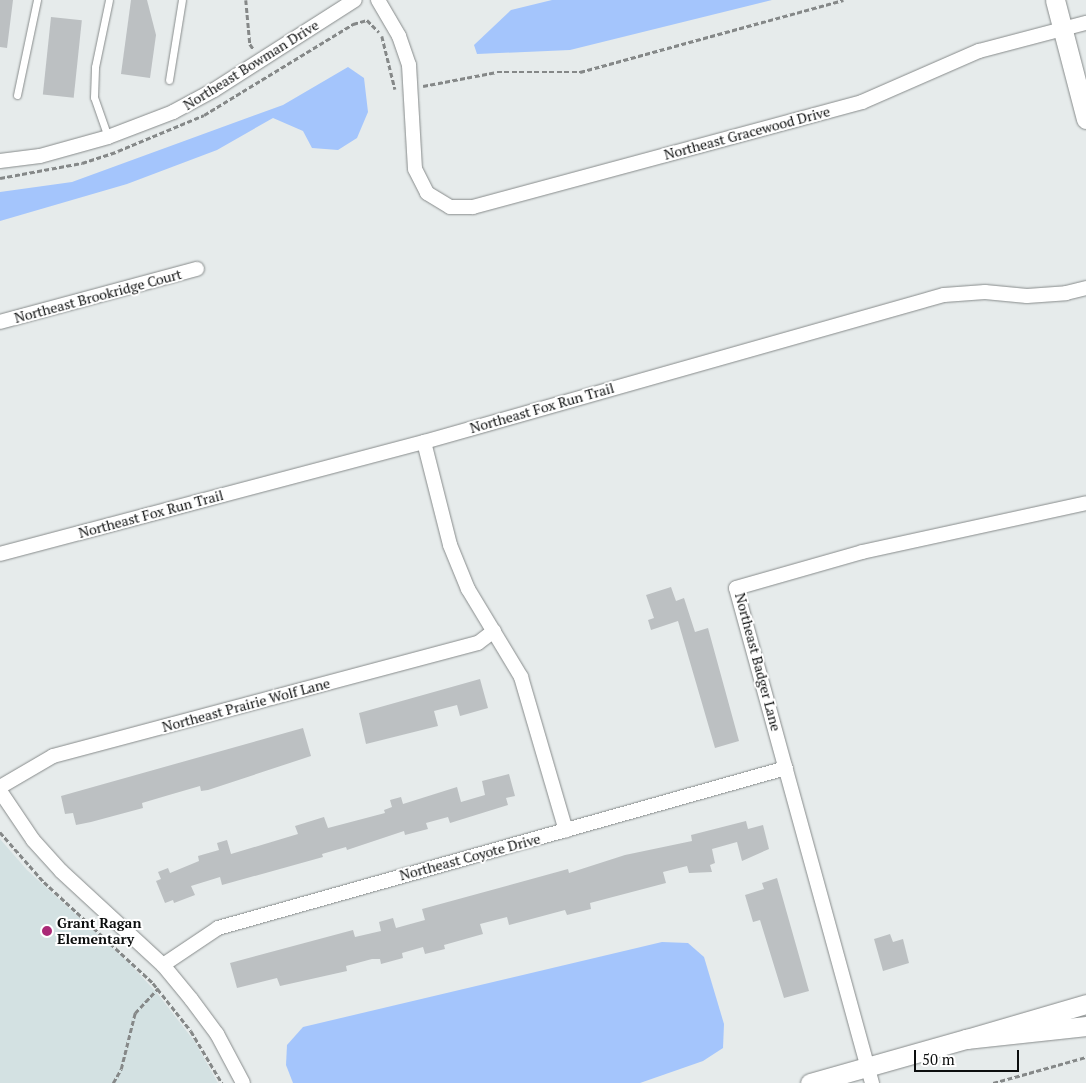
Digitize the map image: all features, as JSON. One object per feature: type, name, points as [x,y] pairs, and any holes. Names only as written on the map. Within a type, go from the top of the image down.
[{"type":"street","name":"Northeast Bowman Drive","points":[[0,161],[40,156],[108,138],[173,112],[355,0]]},
{"type":"street","points":[[378,0],[399,36],[412,88]]},
{"type":"street","points":[[1055,0],[1086,118]]},
{"type":"street","name":"Northeast Gracewood Drive","points":[[412,88],[415,169],[427,193],[450,207],[473,207],[862,102],[979,51],[1086,22]]},
{"type":"street","name":"Northeast Brookridge Court","points":[[0,322],[197,269]]},
{"type":"street","name":"Northeast Fox Run Trail","points":[[0,554],[424,442],[944,295],[985,292],[1027,296],[1066,293],[1086,288]]},
{"type":"street","points":[[424,442],[450,545],[468,589],[521,677],[531,704],[566,831]]},
{"type":"street","name":"Northeast Badger Lane","points":[[870,1075],[736,588],[862,552],[1086,503]]},
{"type":"street","name":"Northeast Prairie Wolf Lane","points":[[0,787],[52,756],[478,642],[494,631]]},
{"type":"street","name":"Northeast Coyote Drive","points":[[162,965],[218,928],[786,768]]},
{"type":"street","points":[[0,791],[33,840],[61,871],[162,965],[217,1034],[243,1083]]},
{"type":"street","points":[[810,1083],[870,1075],[966,1039],[1086,1004]]},
{"type":"street","points":[[966,1039],[1086,1026]]},
{"type":"lane","points":[[17,94],[37,0]]},
{"type":"lane","points":[[108,138],[94,97],[95,67],[109,0]]},
{"type":"lane","points":[[169,80],[182,0]]},
{"type":"path","points":[[246,0],[250,44],[269,74]]},
{"type":"path","points":[[412,88],[497,72],[580,72],[843,0]]},
{"type":"path","points":[[367,20],[382,34],[396,89]]},
{"type":"path","points":[[0,832],[44,882],[111,940],[158,988],[191,1031],[222,1083]]},
{"type":"path","points":[[114,1083],[121,1069],[135,1012],[158,988]]},
{"type":"path","points":[[993,1083],[1086,1057]]},
{"type":"shaded area","name":"Grant Ragan Elementary","points":[[0,839],[27,870],[128,962],[157,993],[195,1042],[218,1083],[0,1083]]},
{"type":"water","points":[[552,0],[772,0],[570,50],[477,54],[474,45],[511,10]]},
{"type":"water","points":[[348,67],[364,78],[368,112],[357,138],[338,150],[312,148],[303,131],[273,118],[217,150],[127,184],[0,221],[0,192],[72,182],[283,105]]},
{"type":"water","points":[[662,942],[688,943],[704,957],[724,1024],[723,1048],[703,1061],[640,1083],[293,1083],[286,1065],[287,1045],[303,1027]]},
{"type":"building","points":[[0,0],[13,0],[7,48],[0,47]]},
{"type":"building","points":[[131,0],[147,0],[156,35],[150,78],[121,74]]},
{"type":"building","points":[[51,17],[82,20],[74,98],[43,95]]},
{"type":"building","points":[[671,587],[676,601],[684,598],[695,632],[708,628],[739,741],[715,748],[678,621],[651,630],[648,620],[654,618],[646,595]]},
{"type":"building","points":[[480,679],[488,708],[460,716],[457,705],[434,711],[438,726],[366,744],[359,713]]},
{"type":"building","points":[[303,728],[311,756],[208,790],[201,791],[200,786],[142,803],[143,808],[91,822],[76,825],[73,813],[65,814],[61,796]]},
{"type":"building","points":[[509,774],[515,796],[506,798],[508,805],[450,823],[448,817],[426,823],[428,829],[405,835],[404,831],[347,850],[346,847],[322,854],[323,857],[222,885],[220,877],[191,886],[195,895],[174,903],[173,900],[165,903],[156,881],[161,879],[158,872],[168,868],[170,873],[199,861],[198,856],[219,850],[217,843],[227,840],[231,854],[298,834],[295,826],[324,817],[328,828],[385,813],[384,810],[392,807],[390,800],[401,797],[403,804],[457,787],[461,802],[485,795],[482,781]]},
{"type":"building","points":[[746,821],[748,829],[763,825],[769,849],[742,861],[737,842],[712,849],[715,863],[710,865],[712,872],[689,873],[687,866],[663,872],[666,883],[590,903],[591,909],[567,915],[565,910],[509,925],[507,917],[480,924],[483,934],[444,945],[445,949],[425,954],[423,947],[402,953],[403,958],[381,964],[380,959],[372,959],[346,966],[347,971],[280,986],[277,978],[237,988],[230,963],[353,930],[355,937],[381,931],[379,922],[393,918],[396,928],[425,920],[422,909],[568,869],[569,873],[625,855],[692,841],[691,835]]},
{"type":"building","points":[[777,878],[809,991],[784,998],[760,920],[753,922],[745,895],[764,889],[762,883]]},
{"type":"building","points":[[890,934],[893,942],[903,939],[909,963],[883,971],[874,939]]},
{"type":"place","name":"Grant Ragan Elementary","points":[[47,931]]}]
